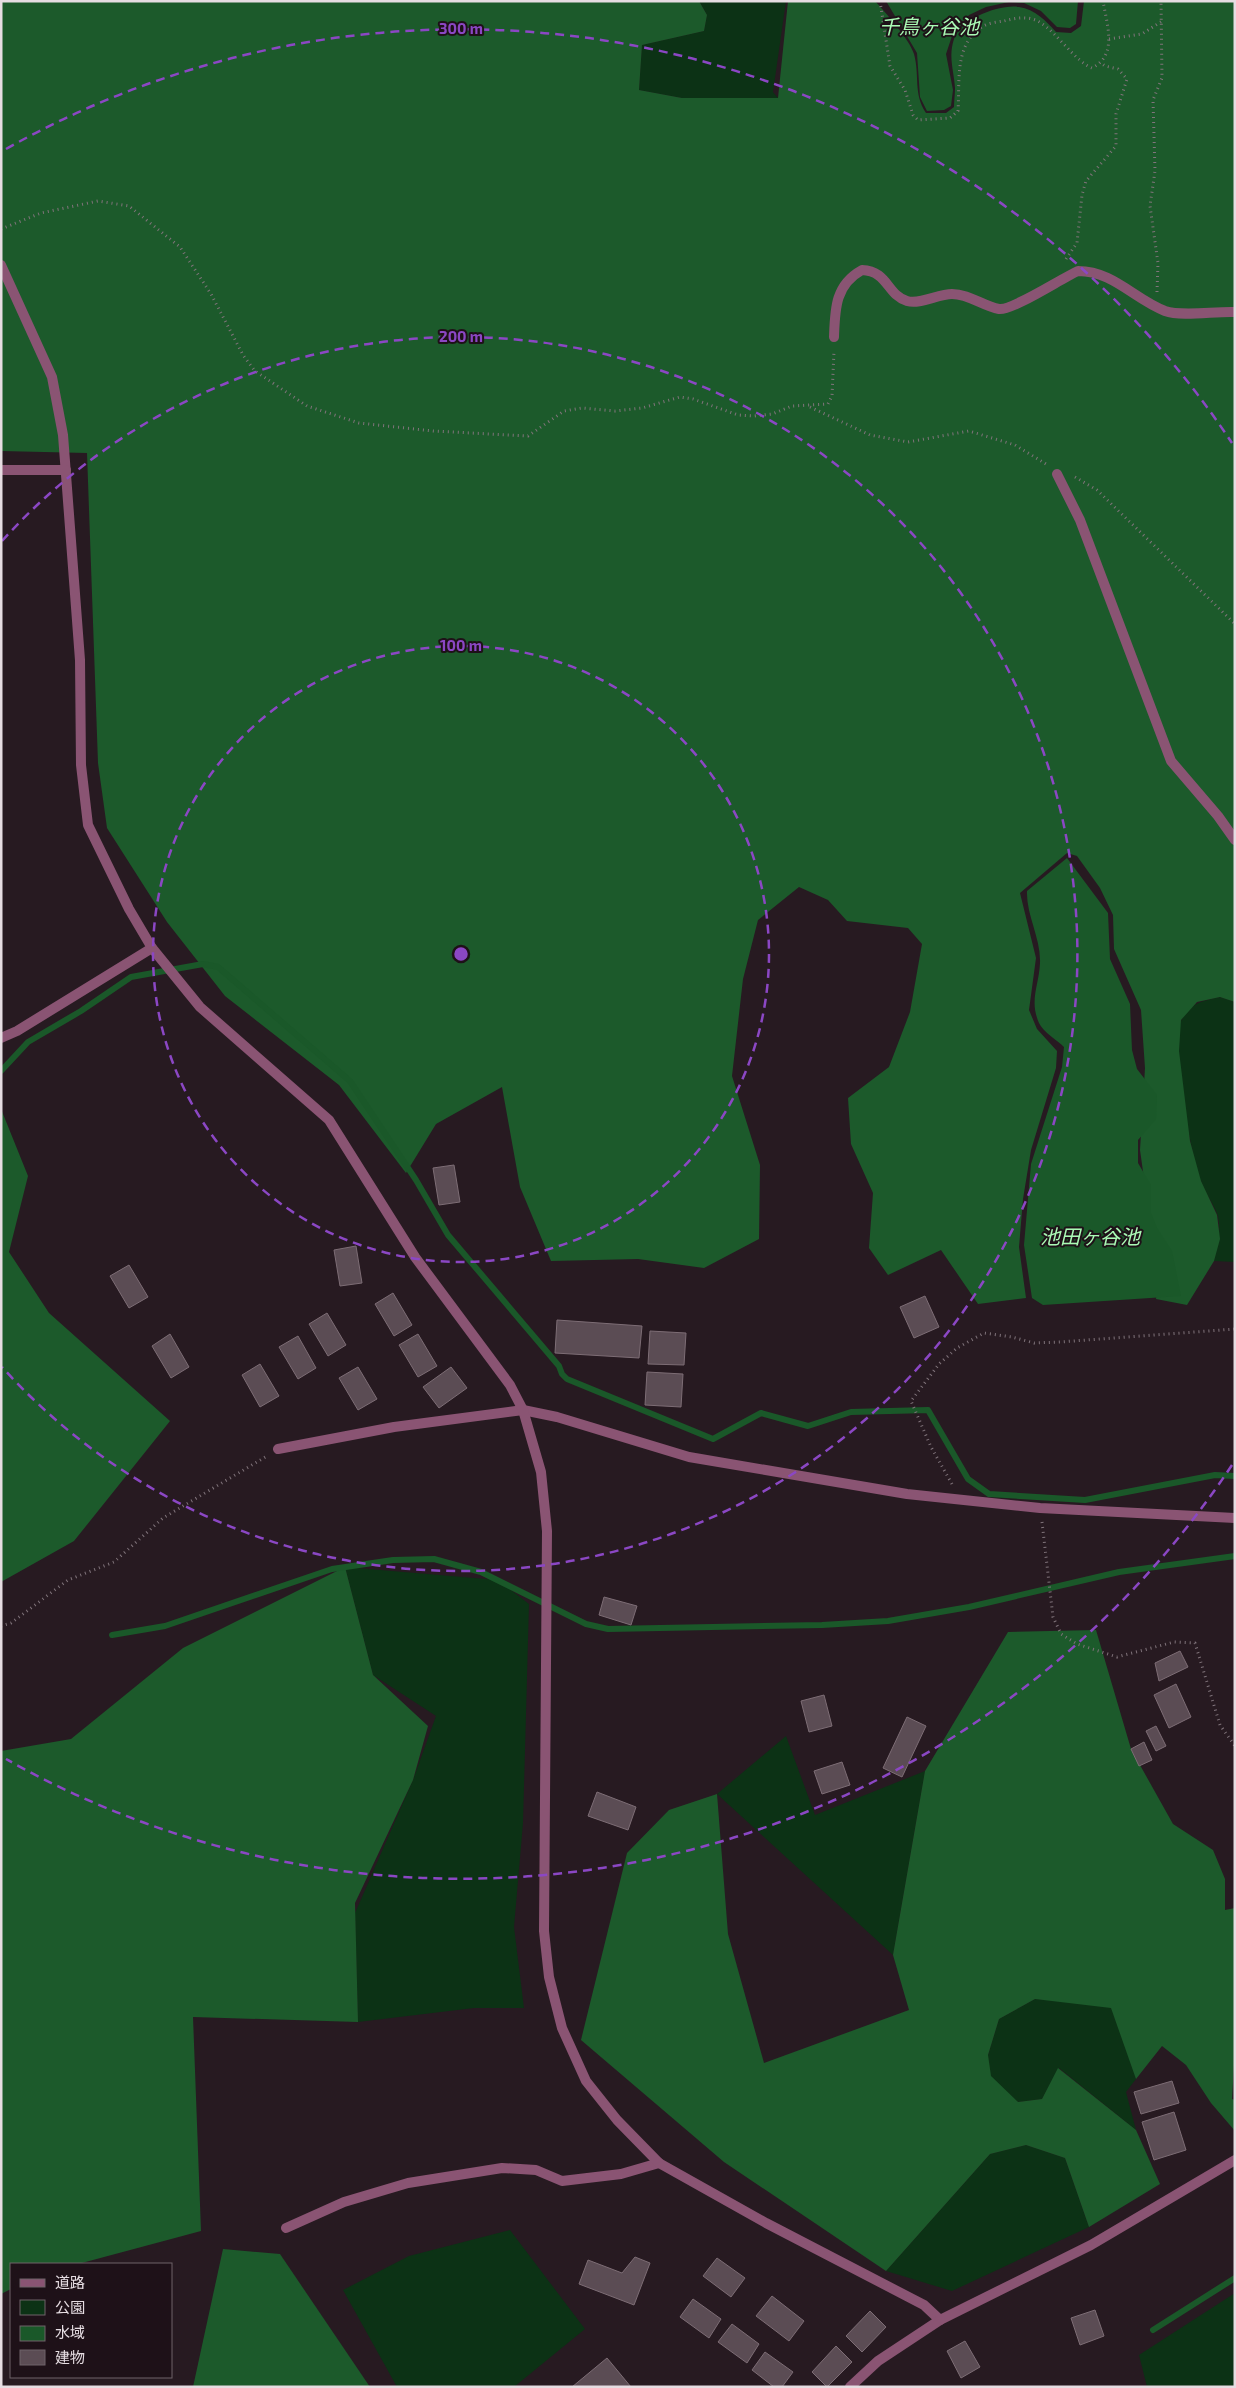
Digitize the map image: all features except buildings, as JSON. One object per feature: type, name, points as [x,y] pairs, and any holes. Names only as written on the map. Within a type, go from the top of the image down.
[{"type":"street","points":[[1,265],[52,377],[63,435],[80,660],[81,765],[88,825],[129,909],[152,948],[200,1007],[329,1120],[348,1147],[415,1257],[510,1385],[523,1410],[541,1472],[547,1531],[544,1931],[549,1976],[562,2028],[586,2081],[617,2120],[659,2163],[766,2223],[924,2305],[940,2320]]},
{"type":"street","points":[[834,337],[837,296],[844,284],[862,270],[872,270],[880,274],[900,297],[914,302],[941,295],[963,295],[1000,309],[1008,309],[1078,271],[1091,271],[1105,276],[1167,312],[1235,312]]},
{"type":"street","points":[[1,470],[66,470]]},
{"type":"street","points":[[1057,474],[1080,520],[1171,761],[1218,816],[1235,840]]},
{"type":"street","points":[[1,1038],[17,1031],[152,948]]},
{"type":"street","points":[[278,1449],[394,1427],[523,1410],[557,1417],[689,1457],[907,1494],[1040,1508],[1235,1518]]},
{"type":"street","points":[[850,2387],[878,2361],[940,2320],[1091,2245],[1235,2160]]},
{"type":"street","points":[[286,2228],[344,2202],[408,2183],[502,2168],[536,2170],[562,2181],[621,2174],[659,2163]]},
{"type":"path","points":[[880,1],[890,66],[905,90],[913,116],[918,120],[950,118],[958,111],[961,54],[965,42],[982,26],[1016,18],[1030,18],[1041,23],[1066,43],[1084,65],[1092,68],[1101,63],[1108,50],[1109,39],[1103,1]]},
{"type":"path","points":[[1153,305],[1159,286],[1158,263],[1150,206],[1155,171],[1153,100],[1162,78],[1161,1]]},
{"type":"path","points":[[1109,39],[1142,34],[1162,21]]},
{"type":"path","points":[[1059,280],[1061,264],[1077,243],[1082,195],[1086,181],[1116,146],[1116,114],[1127,79],[1118,69],[1101,63]]},
{"type":"path","points":[[1,229],[41,213],[98,201],[128,206],[180,248],[212,294],[243,355],[255,371],[307,406],[359,423],[433,431],[528,436],[564,411],[582,408],[616,410],[642,408],[680,397],[693,399],[738,415],[772,414],[792,406],[828,404],[832,396],[834,337]]},
{"type":"path","points":[[810,406],[870,435],[908,442],[970,431],[993,437],[1037,457],[1057,474],[1069,474],[1081,479],[1097,490],[1235,624]]},
{"type":"path","points":[[961,1499],[931,1447],[911,1401],[939,1364],[957,1348],[984,1333],[1012,1337],[1034,1343],[1235,1329]]},
{"type":"path","points":[[1,1626],[11,1623],[68,1580],[114,1562],[163,1518],[278,1449]]},
{"type":"path","points":[[1040,1508],[1053,1617],[1061,1634],[1077,1644],[1117,1657],[1174,1642],[1195,1644],[1220,1725],[1235,1746]]},
{"type":"green space","points":[[699,1],[786,1],[773,92],[778,98],[682,98],[639,90],[642,45],[704,31],[707,15]]},
{"type":"green space","points":[[1220,997],[1235,1002],[1235,1262],[1214,1261],[1219,1238],[1218,1216],[1201,1181],[1192,1148],[1183,1098],[1178,1049],[1179,1031],[1182,1019],[1186,1013],[1198,1003]]},
{"type":"green space","points":[[345,1567],[498,1580],[529,1604],[523,1823],[514,1927],[524,2008],[474,2008],[358,2022],[355,1913],[413,1780],[436,1716],[373,1675]]},
{"type":"green space","points":[[786,1736],[815,1815],[925,1771],[893,1955],[717,1794]]},
{"type":"green space","points":[[1035,1999],[1118,2003],[1136,2079],[1126,2092],[1136,2130],[1059,2068],[1042,2099],[1018,2102],[988,2080],[988,2055],[999,2019]]},
{"type":"green space","points":[[1026,2145],[1065,2158],[1089,2227],[952,2291],[886,2271],[990,2154]]},
{"type":"green space","points":[[510,2230],[585,2329],[514,2387],[397,2387],[343,2290],[409,2256]]},
{"type":"green space","points":[[1235,2293],[1235,2387],[1147,2387],[1139,2355]]},
{"type":"shaded area","points":[[1,1],[699,1],[707,15],[704,31],[642,45],[639,90],[682,98],[778,98],[788,1],[875,1],[897,26],[912,48],[916,62],[919,98],[926,113],[946,113],[954,107],[955,88],[951,58],[954,39],[964,25],[982,14],[1001,8],[1025,8],[1040,16],[1056,32],[1071,33],[1081,26],[1084,1],[1235,1],[1235,1002],[1220,997],[1197,1002],[1181,1020],[1179,1051],[1190,1141],[1201,1181],[1217,1215],[1220,1239],[1214,1261],[1187,1305],[1156,1299],[1162,1247],[1149,1214],[1140,1150],[1145,1068],[1141,1010],[1114,949],[1113,915],[1100,888],[1077,856],[1067,853],[1020,893],[1036,958],[1029,1010],[1037,1029],[1057,1051],[1056,1068],[1031,1150],[1023,1199],[1019,1247],[1026,1298],[978,1304],[941,1250],[888,1275],[869,1248],[873,1193],[851,1144],[848,1098],[889,1067],[910,1012],[922,944],[908,928],[847,921],[828,900],[799,887],[758,920],[743,979],[732,1076],[760,1165],[759,1239],[704,1268],[638,1259],[551,1261],[520,1187],[502,1087],[436,1124],[406,1173],[339,1085],[225,996],[167,922],[107,828],[98,763],[87,453],[1,451]]},
{"type":"shaded area","points":[[1,1109],[28,1176],[9,1252],[49,1313],[170,1421],[74,1541],[1,1582]]},
{"type":"shaded area","points":[[345,1567],[373,1675],[428,1726],[413,1780],[355,1903],[358,2022],[193,2017],[201,2231],[82,2263],[10,2263],[10,2290],[1,2294],[1,1751],[71,1739],[183,1648]]},
{"type":"shaded area","points":[[1096,1630],[1131,1749],[1173,1824],[1213,1850],[1225,1879],[1225,1910],[1235,1908],[1235,2049],[1232,2099],[1235,2100],[1235,2131],[1211,2103],[1186,2065],[1162,2046],[1136,2079],[1111,2008],[1035,1999],[999,2019],[988,2055],[991,2076],[1018,2102],[1042,2099],[1058,2068],[1136,2130],[1160,2184],[1089,2227],[1065,2158],[1026,2145],[990,2154],[886,2271],[724,2162],[581,2040],[627,1853],[669,1810],[717,1794],[728,1934],[764,2063],[909,2010],[893,1955],[925,1771],[1008,1632]]},
{"type":"shaded area","points":[[223,2249],[280,2254],[370,2387],[193,2387]]},
{"type":"water","name":"千鳥ヶ谷池","points":[[886,1],[1078,1],[1076,24],[1070,28],[1057,27],[1041,11],[1024,3],[1009,2],[986,7],[969,15],[952,36],[946,54],[953,90],[951,106],[944,110],[927,111],[920,97],[917,53]]},
{"type":"water","name":"池田ヶ谷池","points":[[1067,858],[1108,913],[1110,959],[1130,1004],[1132,1050],[1137,1069],[1157,1095],[1156,1119],[1138,1140],[1138,1163],[1151,1185],[1151,1213],[1157,1228],[1172,1251],[1181,1296],[1043,1305],[1032,1298],[1024,1245],[1031,1164],[1062,1067],[1064,1047],[1044,1030],[1036,1015],[1035,993],[1040,954],[1027,900],[1027,891]]},
{"type":"waterway","points":[[1,1071],[28,1042],[81,1011],[131,977],[203,964],[218,967],[350,1081],[416,1180],[448,1235],[559,1366],[562,1374],[567,1379],[713,1439],[761,1413],[808,1426],[851,1412],[928,1410],[968,1479],[989,1494],[1085,1500],[1215,1475],[1235,1476]]},
{"type":"waterway","points":[[112,1635],[165,1626],[332,1569],[393,1560],[434,1559],[481,1572],[586,1624],[608,1629],[822,1625],[888,1621],[969,1607],[1119,1572],[1235,1556]]},
{"type":"waterway","points":[[1153,2330],[1235,2278]]}]
